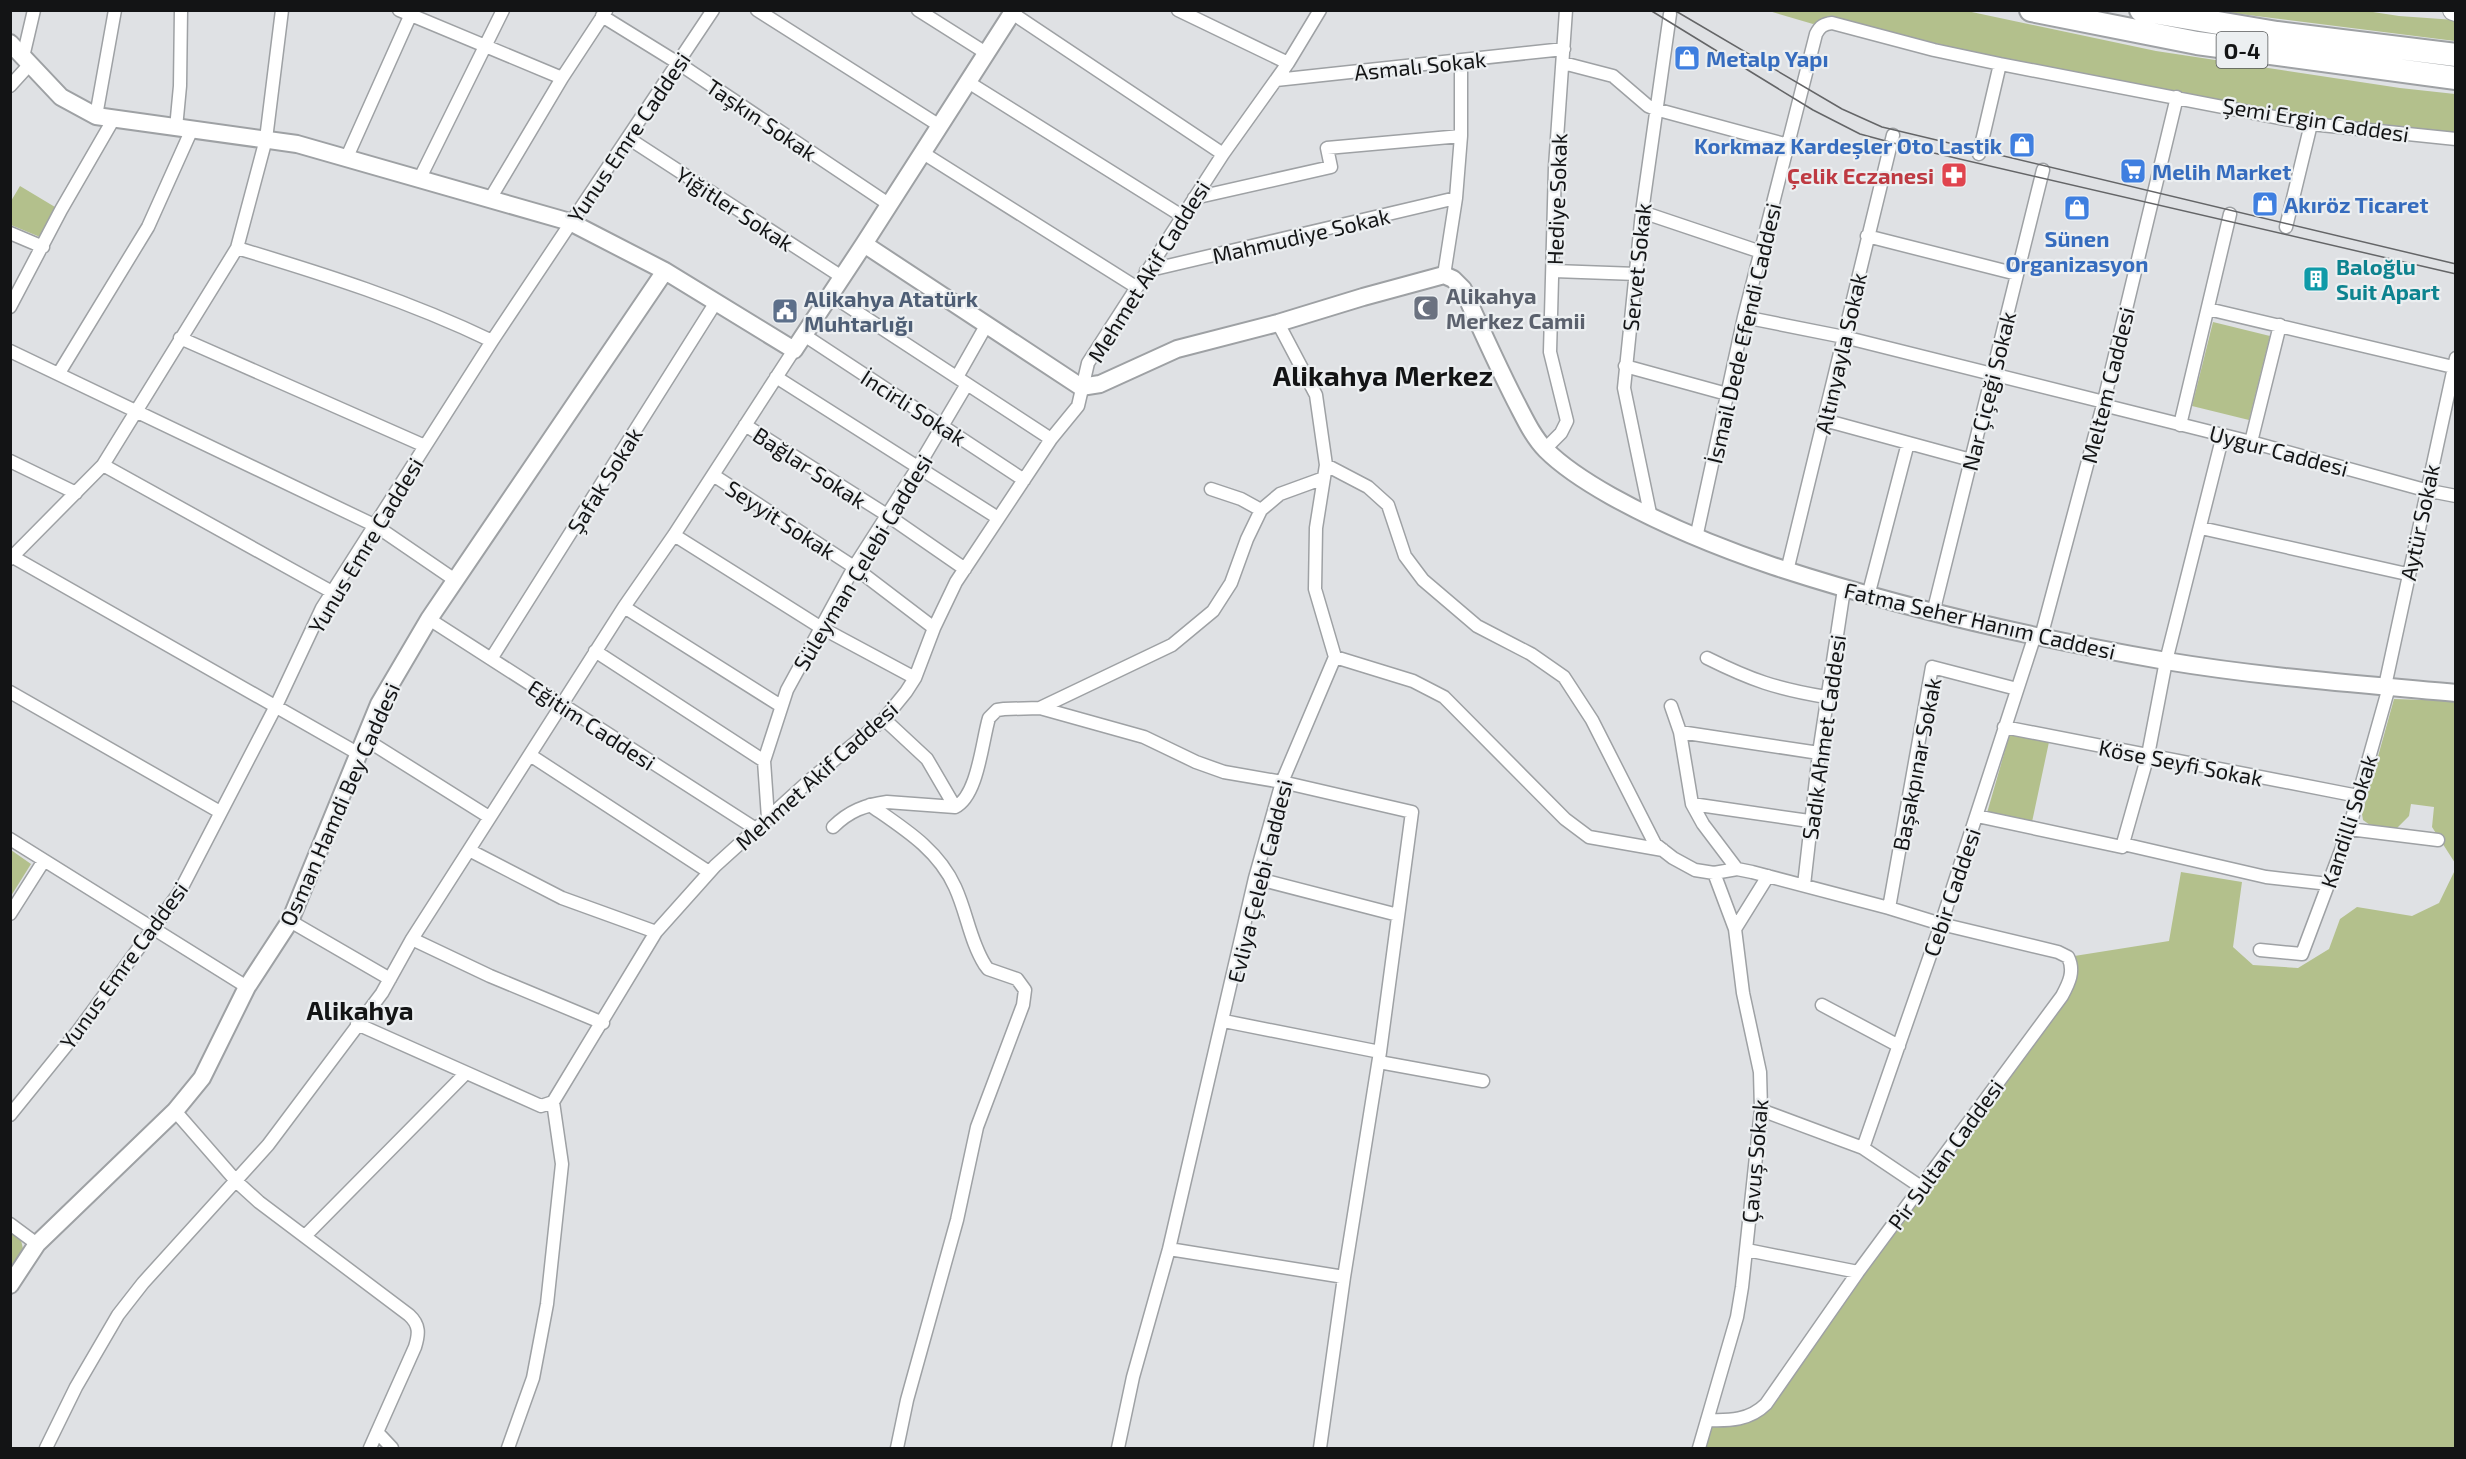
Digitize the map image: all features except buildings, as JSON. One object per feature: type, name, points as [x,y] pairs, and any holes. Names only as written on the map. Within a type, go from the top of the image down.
[{"type":"highway","name":"O-4","points":[[2031,10],[2197,43],[2456,78]]},
{"type":"highway","name":"O-4","points":[[2141,10],[2256,30],[2456,56]]},
{"type":"street","points":[[10,86],[27,60],[34,10]]},
{"type":"street","points":[[10,307],[42,247],[104,118],[115,10]]},
{"type":"street","points":[[58,374],[148,227],[184,129],[180,86],[181,10]]},
{"type":"street","points":[[282,10],[266,139],[237,248],[103,465],[12,558],[276,706],[362,747],[489,817]]},
{"type":"street","points":[[419,180],[503,10]]},
{"type":"street","name":"Yunus Emre Caddesi","points":[[10,1115],[78,1031],[179,892],[276,706],[322,608],[492,341],[713,10]]},
{"type":"street","points":[[758,10],[940,126]]},
{"type":"street","points":[[918,10],[986,53]]},
{"type":"street","points":[[1178,10],[1288,63]]},
{"type":"street","name":"Mehmet Akif Caddesi","points":[[553,1102],[603,1023],[656,932],[709,872],[810,780],[884,719],[906,692],[915,678],[934,628],[965,569],[1051,439],[1078,406],[1088,363],[1222,154],[1288,63],[1320,10]]},
{"type":"street","name":"Hediye Sokak","points":[[1545,449],[1561,433],[1567,421],[1550,352],[1554,271],[1555,167],[1566,10]]},
{"type":"street","points":[[347,157],[405,12],[562,78]]},
{"type":"street","points":[[46,1449],[76,1387],[118,1315],[143,1283],[268,1146],[390,980],[412,939],[595,651],[674,535],[890,205],[1013,12],[1222,154]]},
{"type":"street","points":[[490,199],[562,78],[604,13]]},
{"type":"street","name":"Taşkın Sokak","points":[[604,13],[890,205]]},
{"type":"street","name":"Servet Sokak","points":[[1651,518],[1625,400],[1625,366],[1655,109],[1670,14]]},
{"type":"street","name":"İsmail Dede Efendi Caddesi","points":[[1696,538],[1744,317],[1800,93],[1819,28],[1824,24],[1832,23],[1934,50],[2000,64]]},
{"type":"street","points":[[10,43],[61,97],[104,118],[266,139],[347,157],[419,180],[570,222],[665,271],[794,350]]},
{"type":"street","name":"Asmalı Sokak","points":[[1276,80],[1564,49]]},
{"type":"street","points":[[864,244],[1081,387],[1100,384],[1177,350],[1444,275],[1456,198],[1461,136],[1461,61]]},
{"type":"street","points":[[1563,63],[1613,76],[1648,106],[1655,109],[1788,145]]},
{"type":"street","points":[[1979,154],[2000,64]]},
{"type":"street","name":"Şemi Ergin Caddesi","points":[[2000,64],[2311,124],[2456,139]]},
{"type":"street","points":[[968,82],[1182,216]]},
{"type":"street","name":"Meltem Caddesi","points":[[2038,636],[2103,403],[2177,97]]},
{"type":"street","points":[[2286,227],[2311,124]]},
{"type":"street","name":"Altınyayla Sokak","points":[[1787,571],[1893,135]]},
{"type":"street","points":[[1194,198],[1331,167],[1327,148],[1461,136]]},
{"type":"street","name":"Yiğitler Sokak","points":[[628,138],[842,277]]},
{"type":"street","points":[[922,153],[1136,287]]},
{"type":"street","name":"Nar Çiçeği Sokak","points":[[1933,613],[2043,170]]},
{"type":"street","name":"Mahmudiye Sokak","points":[[1146,271],[1456,198]]},
{"type":"street","points":[[1642,212],[1761,252]]},
{"type":"street","points":[[2180,425],[2230,214]]},
{"type":"street","points":[[10,233],[42,247]]},
{"type":"street","points":[[1867,236],[2017,274]]},
{"type":"street","points":[[237,248],[372,291],[444,318],[492,341]]},
{"type":"street","name":"Osman Hamdi Bey Caddesi","points":[[10,1285],[37,1244],[175,1111],[202,1078],[247,987],[290,921],[379,704],[429,619],[665,271]]},
{"type":"street","points":[[1554,271],[1637,273]]},
{"type":"street","name":"Fatma Seher Hanım Caddesi","points":[[1444,275],[1453,279],[1463,289],[1510,391],[1535,438],[1545,449],[1574,473],[1651,518],[1696,538],[1844,590],[1933,613],[2038,636],[2166,661],[2456,693]]},
{"type":"street","points":[[831,294],[1051,439]]},
{"type":"street","name":"Şafak Sokak","points":[[491,659],[716,302]]},
{"type":"street","points":[[2208,309],[2454,363]]},
{"type":"street","name":"Uygur Caddesi","points":[[1744,317],[1844,337],[1993,374],[2426,490],[2456,496]]},
{"type":"street","points":[[1278,323],[1316,395],[1326,465],[1316,528],[1315,589],[1335,657],[1413,681],[1444,697],[1565,819],[1589,837],[1663,850]]},
{"type":"street","name":"Süleyman Çelebi Caddesi","points":[[768,818],[765,761],[781,706],[820,627],[854,567],[942,425],[987,324]]},
{"type":"street","points":[[2251,442],[2280,325]]},
{"type":"street","name":"İncirli Sokak","points":[[804,335],[1024,480]]},
{"type":"street","points":[[180,338],[424,447]]},
{"type":"street","points":[[10,351],[376,526],[455,580]]},
{"type":"street","name":"Aytür Sokak","points":[[2387,686],[2407,574],[2454,363]]},
{"type":"street","points":[[1625,366],[1727,394]]},
{"type":"street","points":[[776,376],[998,518]]},
{"type":"street","points":[[1824,420],[1971,460]]},
{"type":"street","name":"Bağlar Sokak","points":[[745,425],[886,515],[965,569]]},
{"type":"street","points":[[2123,845],[2148,755],[2166,661],[2223,435]]},
{"type":"street","points":[[1868,596],[1908,443]]},
{"type":"street","points":[[10,461],[75,493]]},
{"type":"street","points":[[103,465],[332,592]]},
{"type":"street","points":[[1326,465],[1368,487],[1388,505],[1405,556],[1424,580],[1478,626],[1531,654],[1564,677],[1592,720],[1655,844],[1663,850],[1686,866],[1714,873],[1737,869],[1768,876],[1941,924]]},
{"type":"street","name":"Seyyit Sokak","points":[[713,475],[854,567],[934,628]]},
{"type":"street","points":[[1040,708],[1172,645],[1213,611],[1231,583],[1247,539],[1262,510],[1280,494],[1324,478]]},
{"type":"street","points":[[1211,489],[1241,499],[1262,510]]},
{"type":"street","points":[[2201,528],[2407,574]]},
{"type":"street","points":[[674,535],[820,627],[915,678]]},
{"type":"street","name":"Sadık Ahmet Caddesi","points":[[1804,885],[1809,821],[1844,590]]},
{"type":"street","points":[[624,607],[781,706]]},
{"type":"street","name":"Eğitim Caddesi","points":[[429,619],[756,829]]},
{"type":"street","name":"Cebir Caddesi","points":[[1863,1148],[1941,924],[2017,689],[2038,636]]},
{"type":"street","points":[[595,651],[765,761]]},
{"type":"street","name":"Evliya Çelebi Caddesi","points":[[1118,1449],[1141,1344],[1169,1249],[1224,1022],[1255,878],[1282,782],[1335,657]]},
{"type":"street","points":[[1707,658],[1774,688],[1826,697]]},
{"type":"street","name":"Başakpınar Sokak","points":[[1889,908],[1932,667],[2017,689]]},
{"type":"street","name":"Kandilli Sokak","points":[[2260,950],[2302,954],[2349,829],[2387,686]]},
{"type":"street","points":[[11,692],[220,812]]},
{"type":"street","points":[[1671,705],[1680,732],[1692,804],[1703,825],[1737,869]]},
{"type":"street","points":[[833,827],[852,811],[870,805],[887,802],[955,807],[961,804],[969,791],[992,714],[1004,708],[1040,708],[1144,737],[1217,770],[1282,782],[1412,812],[1380,1057],[1344,1277],[1320,1449]]},
{"type":"street","points":[[884,719],[927,759],[955,807]]},
{"type":"street","name":"Köse Seyfi Sokak","points":[[2004,728],[2358,796]]},
{"type":"street","points":[[1680,732],[1819,753]]},
{"type":"street","points":[[530,754],[709,872]]},
{"type":"street","points":[[1692,804],[1809,821]]},
{"type":"street","points":[[870,805],[909,832],[936,857],[956,888],[972,938],[985,965],[988,969],[1017,980],[1025,990],[1025,996],[977,1127],[957,1220],[907,1400],[897,1449]]},
{"type":"street","points":[[1977,816],[2123,845],[2266,878],[2329,884]]},
{"type":"street","points":[[2349,829],[2438,840]]},
{"type":"street","points":[[10,839],[43,862],[155,927],[247,987]]},
{"type":"street","points":[[469,850],[562,898],[656,932]]},
{"type":"street","points":[[10,914],[43,862]]},
{"type":"street","name":"Çavuş Sokak","points":[[1699,1449],[1737,1317],[1747,1250],[1761,1110],[1760,1072],[1743,993],[1735,929],[1714,873]]},
{"type":"street","points":[[1735,929],[1768,876]]},
{"type":"street","points":[[1255,878],[1398,915]]},
{"type":"street","points":[[290,921],[390,980]]},
{"type":"street","name":"Pir Sultan Caddesi","points":[[1707,1420],[1741,1419],[1751,1416],[1766,1404],[1858,1272],[2062,996],[2072,966],[2068,957],[2058,952],[1941,924]]},
{"type":"street","points":[[412,939],[490,976],[603,1023]]},
{"type":"street","points":[[1822,1005],[1899,1046]]},
{"type":"street","points":[[1224,1022],[1483,1080]]},
{"type":"street","points":[[357,1024],[541,1106],[553,1102],[562,1164],[547,1304],[533,1377],[507,1449]]},
{"type":"street","points":[[305,1236],[466,1073]]},
{"type":"street","points":[[1761,1110],[1863,1148],[1921,1187]]},
{"type":"street","points":[[175,1111],[237,1182],[259,1202],[409,1315],[417,1324],[415,1347],[370,1449]]},
{"type":"street","points":[[10,1224],[37,1244]]},
{"type":"street","points":[[1169,1249],[1344,1277]]},
{"type":"street","points":[[1747,1250],[1858,1272]]},
{"type":"street","points":[[377,1432],[392,1449]]},
{"type":"green space","points":[[2360,10],[2399,16],[2455,20],[2455,41],[2216,11]]},
{"type":"green space","points":[[1769,11],[1967,11],[2156,51],[2400,88],[2455,94],[2455,132],[2314,118],[2002,60],[1832,17],[1813,24]]},
{"type":"green space","points":[[20,186],[55,207],[40,237],[11,225],[11,201]]},
{"type":"green space","points":[[2213,322],[2270,336],[2249,420],[2192,406]]},
{"type":"green space","points":[[2394,699],[2455,701],[2455,863],[2432,827],[2434,807],[2411,804],[2409,816],[2397,828],[2370,825],[2363,820],[2362,814]]},
{"type":"green space","points":[[2010,733],[2049,742],[2032,822],[1987,813]]},
{"type":"green space","points":[[11,850],[31,864],[11,896]]},
{"type":"green space","points":[[2455,870],[2455,1448],[1699,1448],[1707,1420],[1751,1416],[2062,996],[2068,957],[2169,941],[2181,872],[2242,882],[2233,947],[2253,965],[2298,968],[2329,949],[2340,919],[2357,907],[2412,916],[2439,903]]},
{"type":"green space","points":[[11,1231],[21,1240],[23,1249],[11,1268]]},
{"type":"tram line","points":[[1650,10],[1813,110],[1860,134],[2456,274]]},
{"type":"tram line","points":[[1674,10],[1842,109],[1882,127],[2456,264]]},
{"type":"place","name":"Metalp Yapı","points":[[1687,58]]},
{"type":"place","name":"Korkmaz Kardeşler Oto Lastik","points":[[2022,145]]},
{"type":"place","name":"Melih Market","points":[[2133,171]]},
{"type":"place","name":"Çelik Eczanesi","points":[[1954,175]]},
{"type":"place","name":"Akıröz Ticaret","points":[[2265,204]]},
{"type":"place","name":"Sünen Organizasyon","points":[[2077,208]]},
{"type":"place","name":"Baloğlu Suit Apart","points":[[2316,279]]},
{"type":"place","name":"Alikahya Merkez Camii","points":[[1426,308]]},
{"type":"place","name":"Alikahya Atatürk Muhtarlığı","points":[[785,311]]},
{"type":"district","name":"Alikahya Merkez","points":[[1383,375]]},
{"type":"district","name":"Alikahya","points":[[360,1009]]}]
